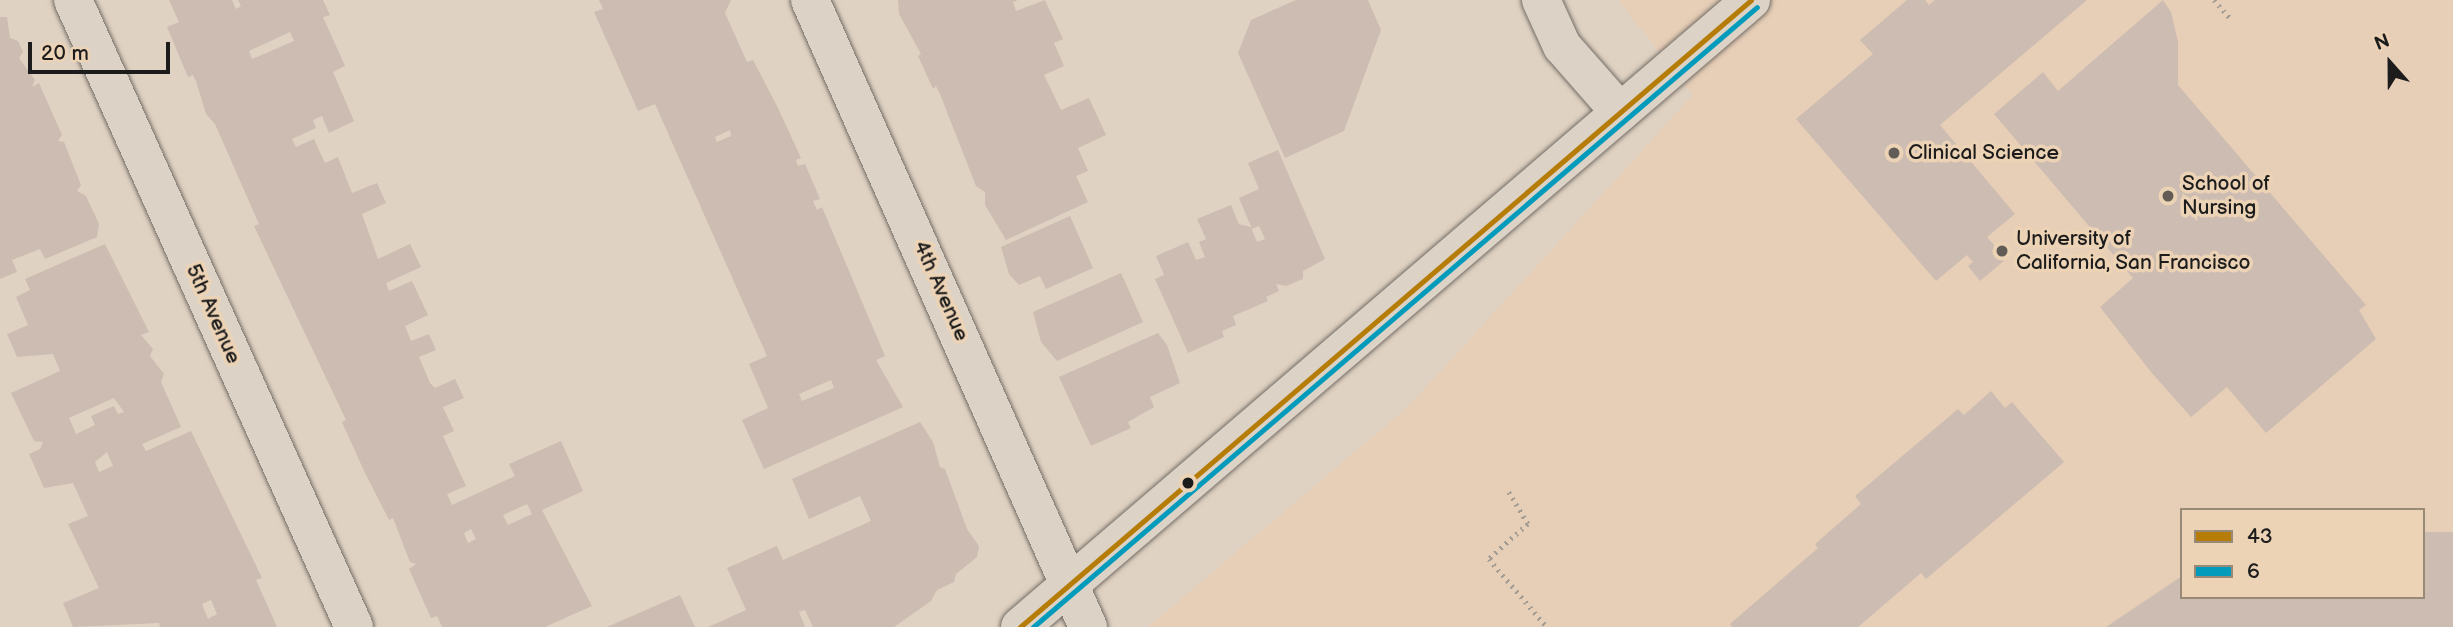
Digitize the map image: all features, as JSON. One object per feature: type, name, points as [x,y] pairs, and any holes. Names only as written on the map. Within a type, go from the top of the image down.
[{"type":"street","name":"5th Avenue","points":[[73,0],[354,627]]},
{"type":"street","name":"4th Avenue","points":[[810,0],[1071,583],[1088,627]]},
{"type":"street","points":[[1541,0],[1562,46],[1620,112]]},
{"type":"street","points":[[1020,627],[1751,0]]},
{"type":"path","points":[[2214,0],[2232,20]]},
{"type":"path","points":[[1509,492],[1528,523],[1489,559],[1548,627]]},
{"type":"shaded area","name":"University of California, San Francisco","points":[[1618,0],[2453,0],[2453,627],[1148,627],[1408,407],[1693,95]]},
{"type":"building","points":[[169,0],[232,0],[236,9],[241,6],[238,0],[323,0],[330,15],[323,17],[345,66],[333,72],[354,121],[329,133],[322,116],[313,120],[316,128],[292,139],[296,147],[314,139],[325,163],[338,157],[352,193],[377,183],[386,203],[362,214],[378,259],[410,244],[421,267],[386,283],[389,291],[412,281],[428,315],[405,326],[411,341],[429,334],[436,350],[419,357],[430,383],[435,388],[455,379],[464,398],[443,407],[454,431],[443,436],[466,486],[447,494],[452,505],[515,476],[509,464],[561,441],[583,491],[542,510],[592,606],[545,627],[442,627],[437,616],[431,618],[409,569],[416,564],[410,562],[393,518],[389,520],[364,471],[342,422],[346,420],[254,226],[259,224],[215,124],[206,114],[196,81],[193,75],[188,77],[167,27],[179,22]],"holes":[[[290,32],[294,41],[252,59],[249,51]],[[527,504],[532,514],[508,525],[503,515]],[[471,529],[476,539],[468,543],[464,533]]]},
{"type":"building","points":[[599,0],[731,0],[725,13],[747,62],[753,60],[778,108],[801,158],[796,160],[798,166],[805,164],[820,199],[813,201],[817,210],[822,207],[885,356],[876,360],[903,407],[764,469],[742,420],[768,408],[749,364],[767,356],[655,104],[638,111],[594,12],[603,9]],"holes":[[[730,130],[731,136],[717,142],[715,137]],[[831,380],[834,388],[802,401],[799,394]]]},
{"type":"building","points":[[898,0],[1018,0],[1013,2],[1016,11],[1045,0],[1063,39],[1054,43],[1064,66],[1044,75],[1061,110],[1089,98],[1106,135],[1078,148],[1088,171],[1076,176],[1088,202],[1006,240],[985,205],[985,192],[976,186],[940,94],[936,86],[933,89],[918,56],[921,54],[899,14]]},
{"type":"building","points":[[1296,0],[1368,0],[1381,30],[1344,131],[1285,158],[1238,53],[1251,20]]},
{"type":"building","name":"Clinical Science","points":[[1907,0],[1925,0],[1929,5],[1935,0],[2087,0],[1940,125],[2015,214],[1987,237],[2006,259],[1980,281],[1968,266],[1973,262],[1967,255],[1936,281],[1796,119],[1873,54],[1860,40]]},
{"type":"building","name":"School of Nursing","points":[[2163,0],[2171,12],[2178,42],[2178,85],[2366,305],[2359,310],[2376,339],[2266,433],[2227,387],[2191,417],[2151,372],[2100,307],[2133,278],[1994,114],[2043,72],[2058,91]]},
{"type":"building","points":[[0,17],[7,17],[10,38],[18,41],[23,52],[19,58],[35,80],[32,87],[39,83],[62,135],[58,141],[64,142],[81,185],[77,191],[86,196],[99,224],[97,237],[45,259],[40,249],[12,260],[17,272],[0,279]]},
{"type":"building","points":[[1278,150],[1325,259],[1303,271],[1303,279],[1286,286],[1276,284],[1279,291],[1266,297],[1268,301],[1233,316],[1236,325],[1222,331],[1224,337],[1188,353],[1155,279],[1164,275],[1156,256],[1188,242],[1196,260],[1205,257],[1199,242],[1206,239],[1197,219],[1231,205],[1239,224],[1251,227],[1257,242],[1265,239],[1259,226],[1252,229],[1239,198],[1259,189],[1248,163]]},
{"type":"building","points":[[1070,216],[1093,268],[1046,289],[1040,276],[1019,285],[1009,274],[1001,247]]},
{"type":"building","points":[[105,244],[149,332],[141,335],[153,349],[150,356],[164,374],[161,382],[181,427],[142,444],[146,451],[191,431],[262,578],[256,580],[277,627],[160,627],[159,623],[73,627],[63,603],[99,588],[68,524],[88,516],[73,483],[44,488],[29,454],[40,449],[43,442],[34,441],[11,393],[60,371],[53,354],[17,357],[7,334],[28,325],[16,297],[30,290],[25,279]],"holes":[[[114,398],[124,412],[118,414],[114,406],[91,416],[95,425],[76,434],[69,418]],[[107,452],[113,466],[99,472],[95,462]],[[211,600],[217,614],[208,619],[202,604]]]},
{"type":"building","points":[[1121,273],[1143,322],[1057,361],[1041,342],[1033,312]]},
{"type":"building","points":[[1158,333],[1167,345],[1180,383],[1150,397],[1154,407],[1128,422],[1131,428],[1091,446],[1059,377]]},
{"type":"building","points":[[1991,391],[2005,408],[2012,402],[2064,462],[1926,579],[1921,573],[1858,627],[1732,627],[1730,624],[1818,548],[1815,544],[1861,504],[1855,496],[1958,409],[1964,415]]},
{"type":"building","points":[[920,422],[933,442],[940,467],[945,469],[967,529],[979,546],[977,557],[956,574],[954,582],[937,590],[931,601],[894,627],[813,627],[805,610],[799,612],[805,627],[708,627],[746,610],[727,568],[777,546],[783,560],[871,521],[860,496],[809,519],[792,479]]},
{"type":"building","points":[[2425,532],[2453,532],[2453,627],[2106,627],[2180,577],[2180,599],[2425,599]]},
{"type":"building","points":[[680,595],[695,627],[607,627]]},
{"type":"transit line","name":"43","points":[[1020,627],[1751,0]]},
{"type":"transit line","name":"6","points":[[1033,627],[1757,7]]},
{"type":"place","name":"Clinical Science","points":[[1894,153]]},
{"type":"place","name":"School of Nursing","points":[[2168,196]]},
{"type":"place","name":"University of California, San Francisco","points":[[2002,251]]}]
